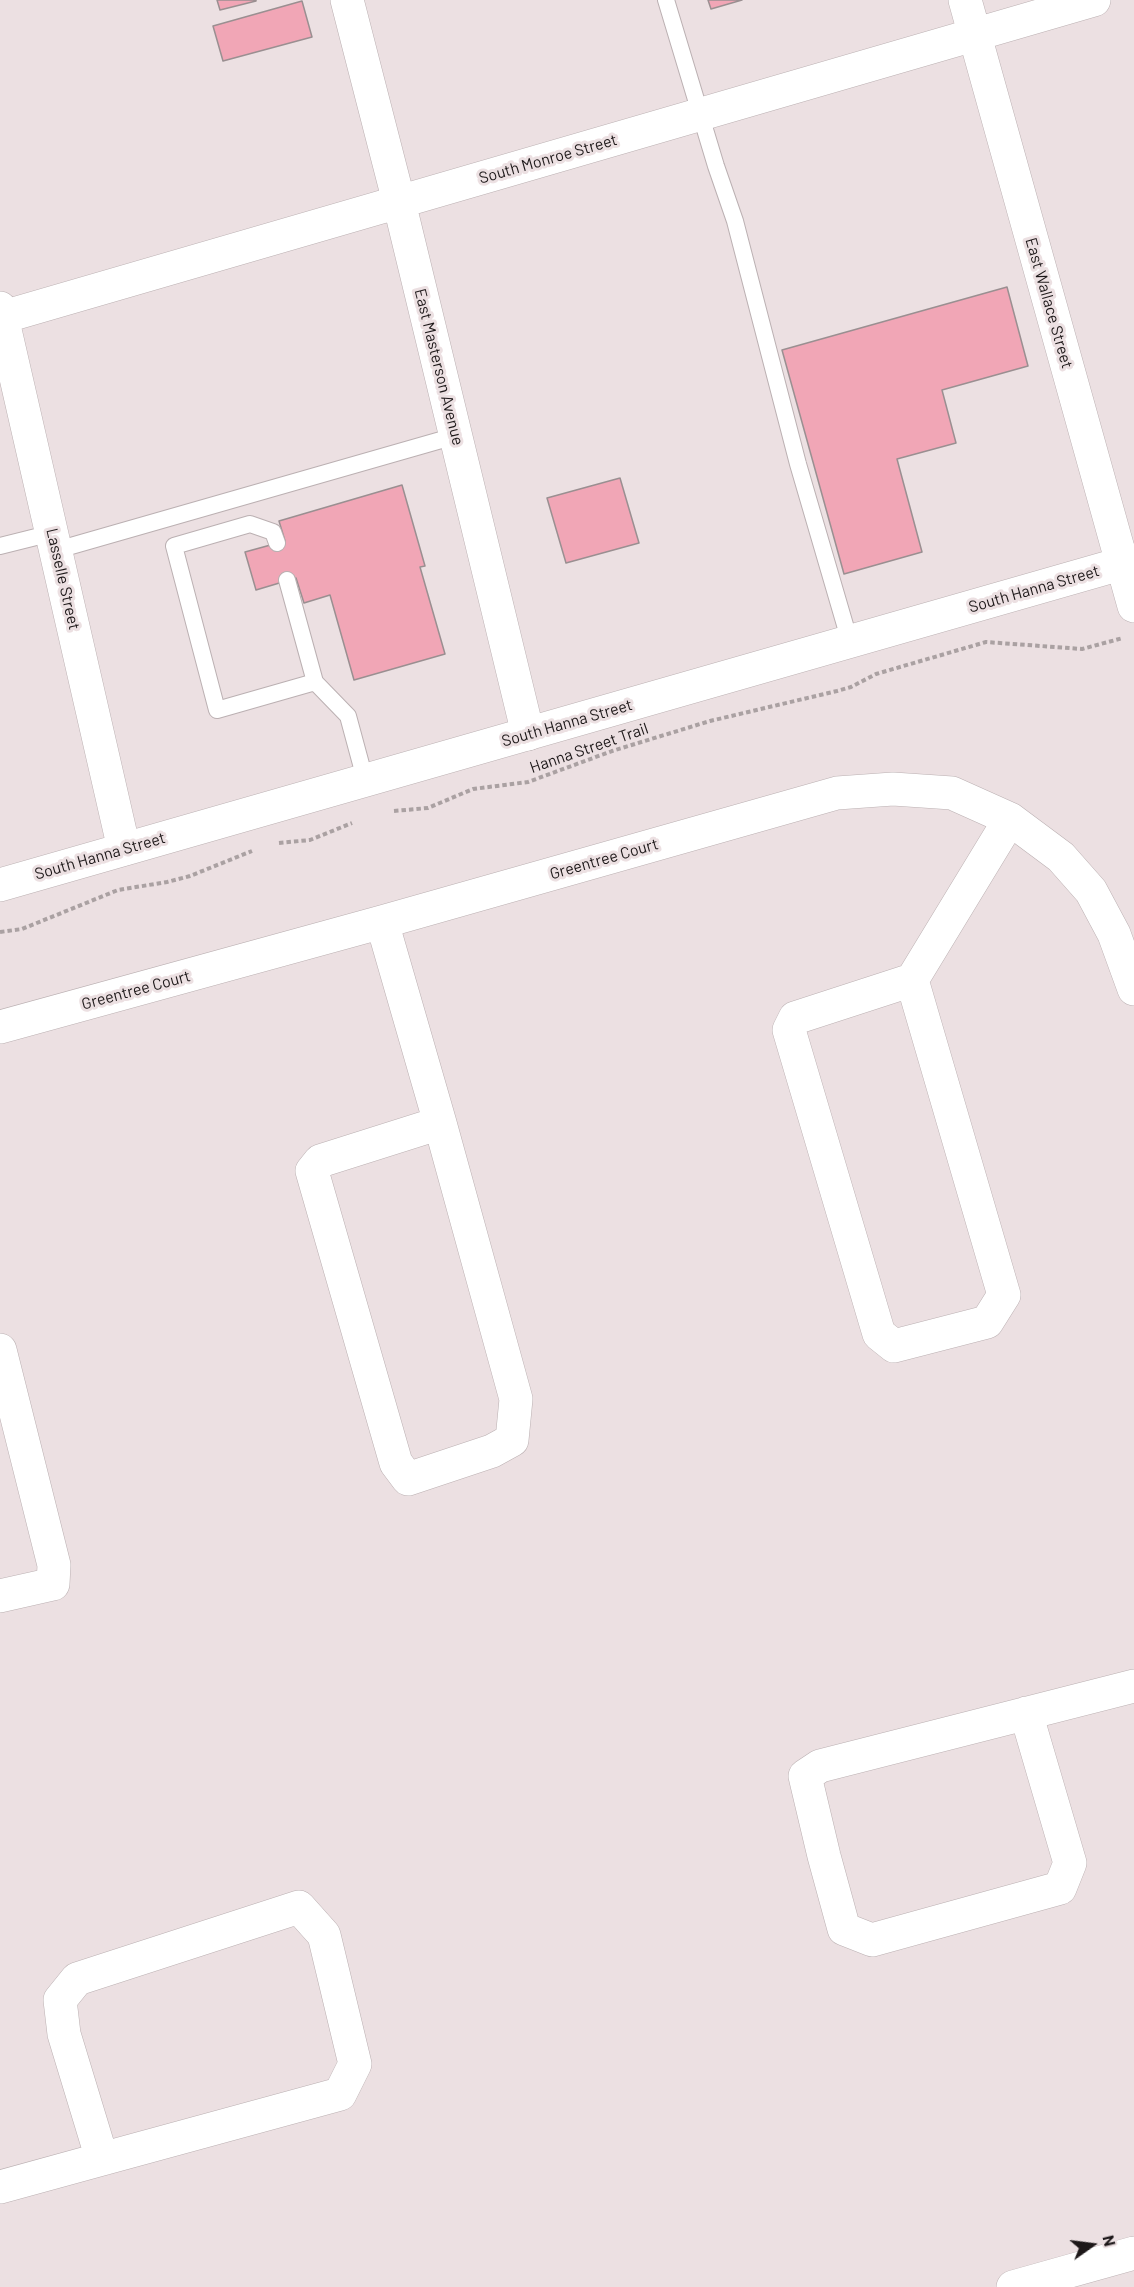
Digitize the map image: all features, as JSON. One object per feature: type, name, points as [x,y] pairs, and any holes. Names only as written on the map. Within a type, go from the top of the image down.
[{"type":"street","name":"East Masterson Avenue","points":[[347,0],[399,202],[528,734]]},
{"type":"street","name":"East Wallace Street","points":[[965,0],[1128,562],[1134,606]]},
{"type":"street","name":"South Monroe Street","points":[[1,313],[399,202],[1094,0]]},
{"type":"street","name":"Lasselle Street","points":[[1,313],[124,849]]},
{"type":"street","name":"South Hanna Street","points":[[0,885],[1128,562]]},
{"type":"street","name":"Greentree Court","points":[[0,1028],[837,793],[893,789],[952,793],[1010,819],[1061,857],[1091,891],[1114,934],[1132,984]]},
{"type":"street","points":[[912,980],[1004,1295],[987,1323],[894,1346],[879,1334],[789,1030],[795,1018],[912,980],[1010,819]]},
{"type":"street","points":[[382,922],[440,1123],[516,1399],[512,1440],[492,1451],[408,1479],[396,1463],[312,1171],[320,1161],[440,1123]]},
{"type":"street","points":[[0,1350],[54,1565],[52,1584],[0,1596]]},
{"type":"street","points":[[1026,1713],[1070,1863],[1060,1888],[872,1940],[844,1929],[805,1776],[820,1766],[1026,1713],[1134,1686]]},
{"type":"street","points":[[0,2187],[340,2094],[355,2064],[324,1935],[299,1907],[76,1979],[60,2000],[64,2034],[102,2159]]},
{"type":"street","points":[[1013,2287],[1134,2253]]},
{"type":"lane","points":[[666,0],[700,115],[735,221],[795,453],[850,642]]},
{"type":"lane","points":[[0,546],[55,542],[456,436]]},
{"type":"lane","points":[[277,543],[273,532],[250,524],[174,546],[217,710],[315,682]]},
{"type":"lane","points":[[287,580],[315,682],[348,716],[365,779]]},
{"type":"path","name":"Hanna Street Trail","points":[[385,812],[428,807],[473,789],[528,782],[612,751],[699,724],[837,691],[851,687],[876,674],[986,642],[1082,649],[1123,638]]},
{"type":"path","points":[[277,843],[310,840],[362,819]]},
{"type":"path","points":[[0,932],[22,928],[118,890],[190,876],[258,849]]},
{"type":"building","points":[[217,0],[256,0],[256,1],[220,10]]},
{"type":"building","points":[[708,0],[742,0],[711,9]]},
{"type":"building","points":[[302,1],[312,37],[223,61],[213,26]]},
{"type":"building","points":[[1007,287],[1028,366],[942,390],[956,443],[897,459],[922,552],[844,574],[782,350]]},
{"type":"building","points":[[620,478],[639,543],[566,563],[547,498]]},
{"type":"building","points":[[402,485],[425,566],[420,567],[445,654],[354,680],[330,595],[304,603],[296,578],[256,590],[245,552],[285,541],[279,521]]}]
